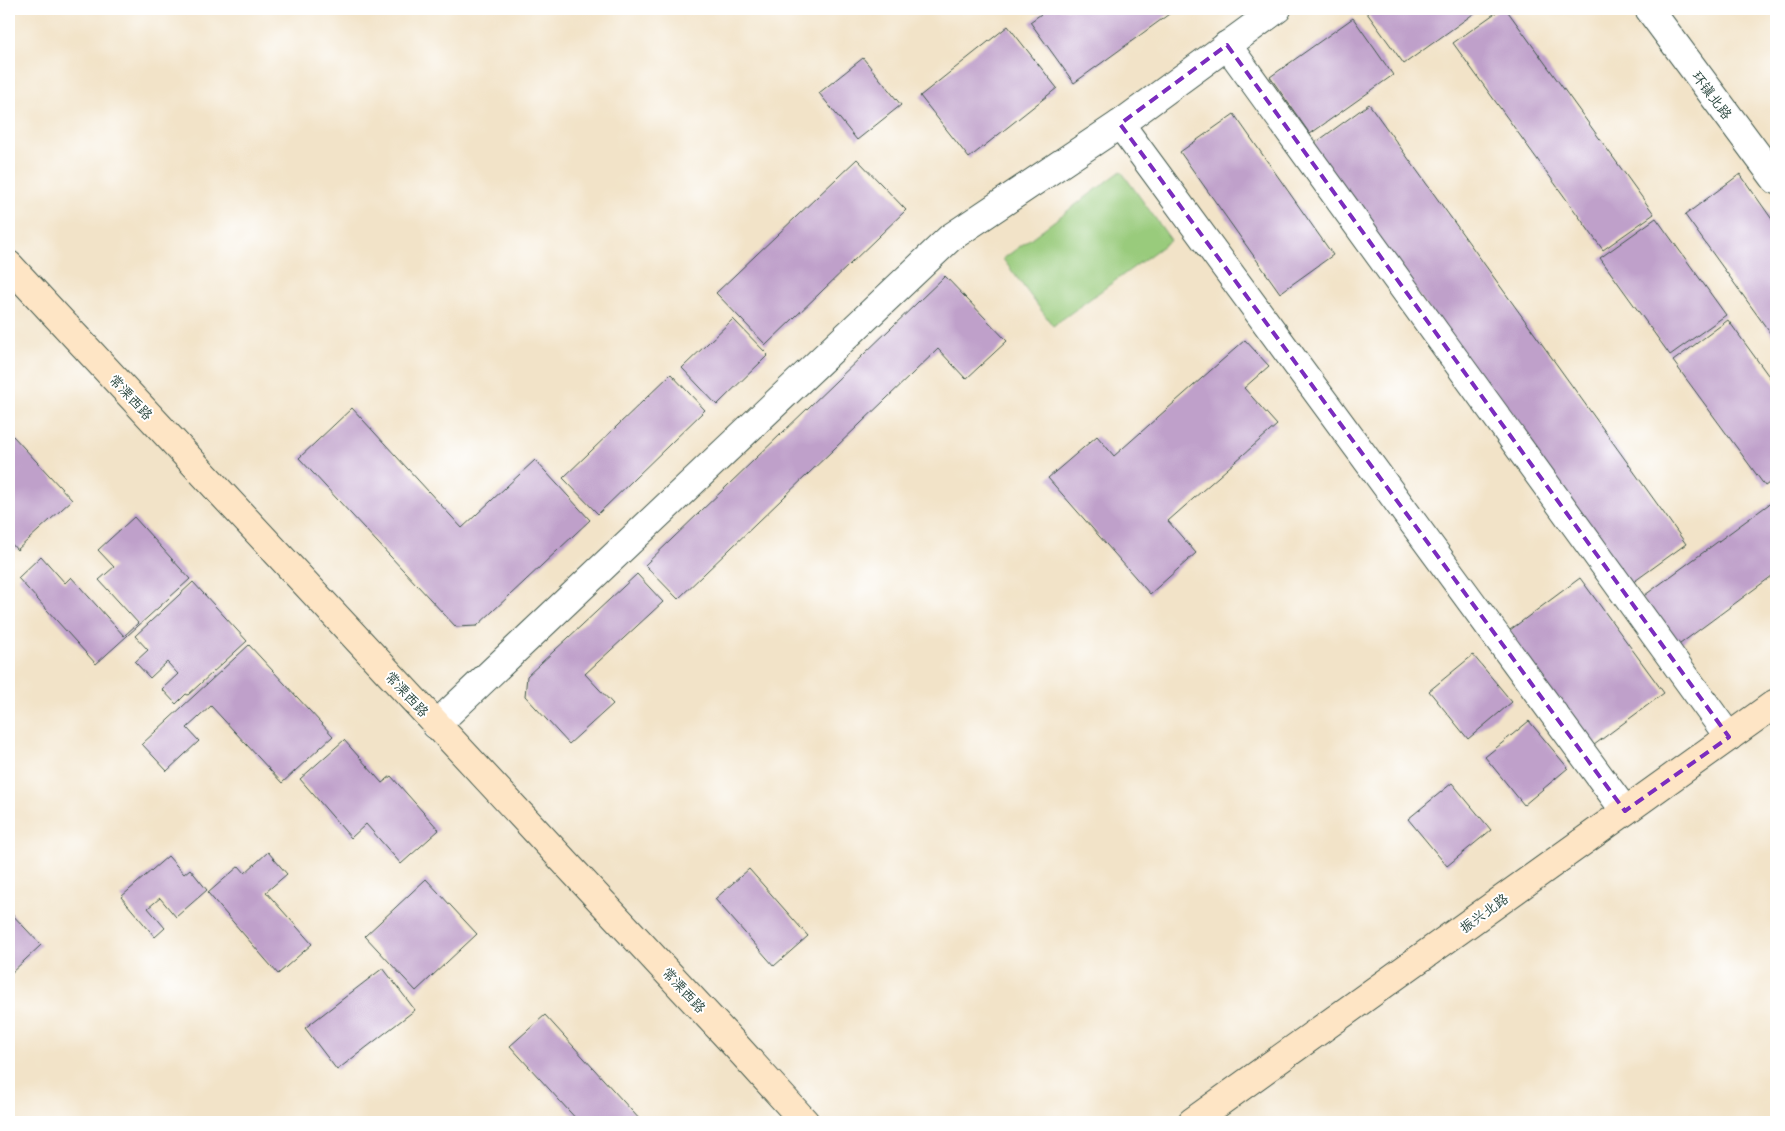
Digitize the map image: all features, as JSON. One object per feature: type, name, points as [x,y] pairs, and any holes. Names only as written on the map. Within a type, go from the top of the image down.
[{"type":"main road","name":"常溧西路","points":[[9,265],[805,1122]]},
{"type":"main road","name":"振兴北路","points":[[1192,1122],[1776,702]]},
{"type":"main road","name":"振兴北路","points":[[1222,1122],[1776,725]]},
{"type":"street","points":[[436,725],[950,238],[1120,124],[1277,9]]},
{"type":"street","name":"环镇北路","points":[[1649,9],[1776,180]]},
{"type":"street","points":[[1228,45],[1728,737]]},
{"type":"street","points":[[1120,124],[1625,811]]},
{"type":"highlighted area","points":[[1227,45],[1729,737],[1625,811],[1120,124]]},
{"type":"green space","points":[[1121,171],[1171,240],[1053,326],[1003,259]]},
{"type":"building","points":[[1048,9],[1176,9],[1074,83],[1030,22]]},
{"type":"building","points":[[1364,9],[1480,9],[1404,64]]},
{"type":"building","points":[[1501,9],[1506,9],[1654,214],[1603,250],[1453,43]]},
{"type":"building","points":[[1353,18],[1393,75],[1310,134],[1270,77]]},
{"type":"building","points":[[1008,26],[1057,88],[969,158],[920,96]]},
{"type":"building","points":[[863,58],[901,105],[857,140],[819,93]]},
{"type":"building","points":[[1369,104],[1686,544],[1628,586],[1311,146]]},
{"type":"building","points":[[1234,114],[1333,255],[1280,293],[1180,152]]},
{"type":"building","points":[[857,159],[906,210],[766,345],[716,293]]},
{"type":"building","points":[[1740,174],[1776,225],[1776,341],[1685,215]]},
{"type":"building","points":[[1656,218],[1726,315],[1670,355],[1600,258]]},
{"type":"building","points":[[945,276],[1007,341],[966,379],[938,349],[678,599],[645,565]]},
{"type":"building","points":[[733,319],[768,355],[717,405],[682,368]]},
{"type":"building","points":[[1728,320],[1776,386],[1776,478],[1765,486],[1673,361]]},
{"type":"building","points":[[1245,340],[1269,366],[1244,388],[1277,425],[1168,521],[1196,553],[1150,594],[1048,478],[1097,436],[1114,456]]},
{"type":"building","points":[[671,374],[705,410],[598,514],[563,478]]},
{"type":"building","points":[[352,408],[462,528],[535,460],[590,520],[477,626],[456,627],[299,458]]},
{"type":"building","points":[[13,436],[72,500],[17,550],[9,541],[9,440]]},
{"type":"building","points":[[1776,499],[1776,573],[1676,647],[1641,598]]},
{"type":"building","points":[[134,517],[190,579],[96,664],[18,578],[41,556],[65,583],[71,577],[124,636],[138,623],[99,580],[114,567],[98,550]]},
{"type":"building","points":[[637,574],[663,602],[585,674],[613,704],[569,744],[525,696],[527,676]]},
{"type":"building","points":[[1580,578],[1664,693],[1590,748],[1506,633]]},
{"type":"building","points":[[193,582],[247,641],[176,704],[162,689],[178,674],[167,662],[150,678],[135,662],[148,650],[135,636]]},
{"type":"building","points":[[249,645],[333,736],[282,783],[211,706],[187,728],[199,741],[167,771],[142,744]]},
{"type":"building","points":[[1473,655],[1512,702],[1468,739],[1429,691]]},
{"type":"building","points":[[1529,721],[1568,768],[1524,805],[1485,757]]},
{"type":"building","points":[[344,740],[382,783],[391,776],[439,830],[401,864],[366,824],[351,838],[300,779]]},
{"type":"building","points":[[1452,783],[1491,830],[1447,866],[1408,819]]},
{"type":"building","points":[[268,852],[287,874],[266,892],[312,944],[278,974],[208,893],[239,866],[245,873]]},
{"type":"building","points":[[168,856],[184,874],[190,869],[207,890],[176,917],[160,898],[148,908],[165,928],[155,937],[121,897]]},
{"type":"building","points":[[749,869],[808,936],[774,966],[715,899]]},
{"type":"building","points":[[426,879],[477,934],[416,991],[365,936]]},
{"type":"building","points":[[9,911],[41,945],[9,975]]},
{"type":"building","points":[[383,968],[415,1010],[337,1070],[305,1028]]},
{"type":"building","points":[[545,1015],[642,1122],[579,1122],[510,1046]]}]
